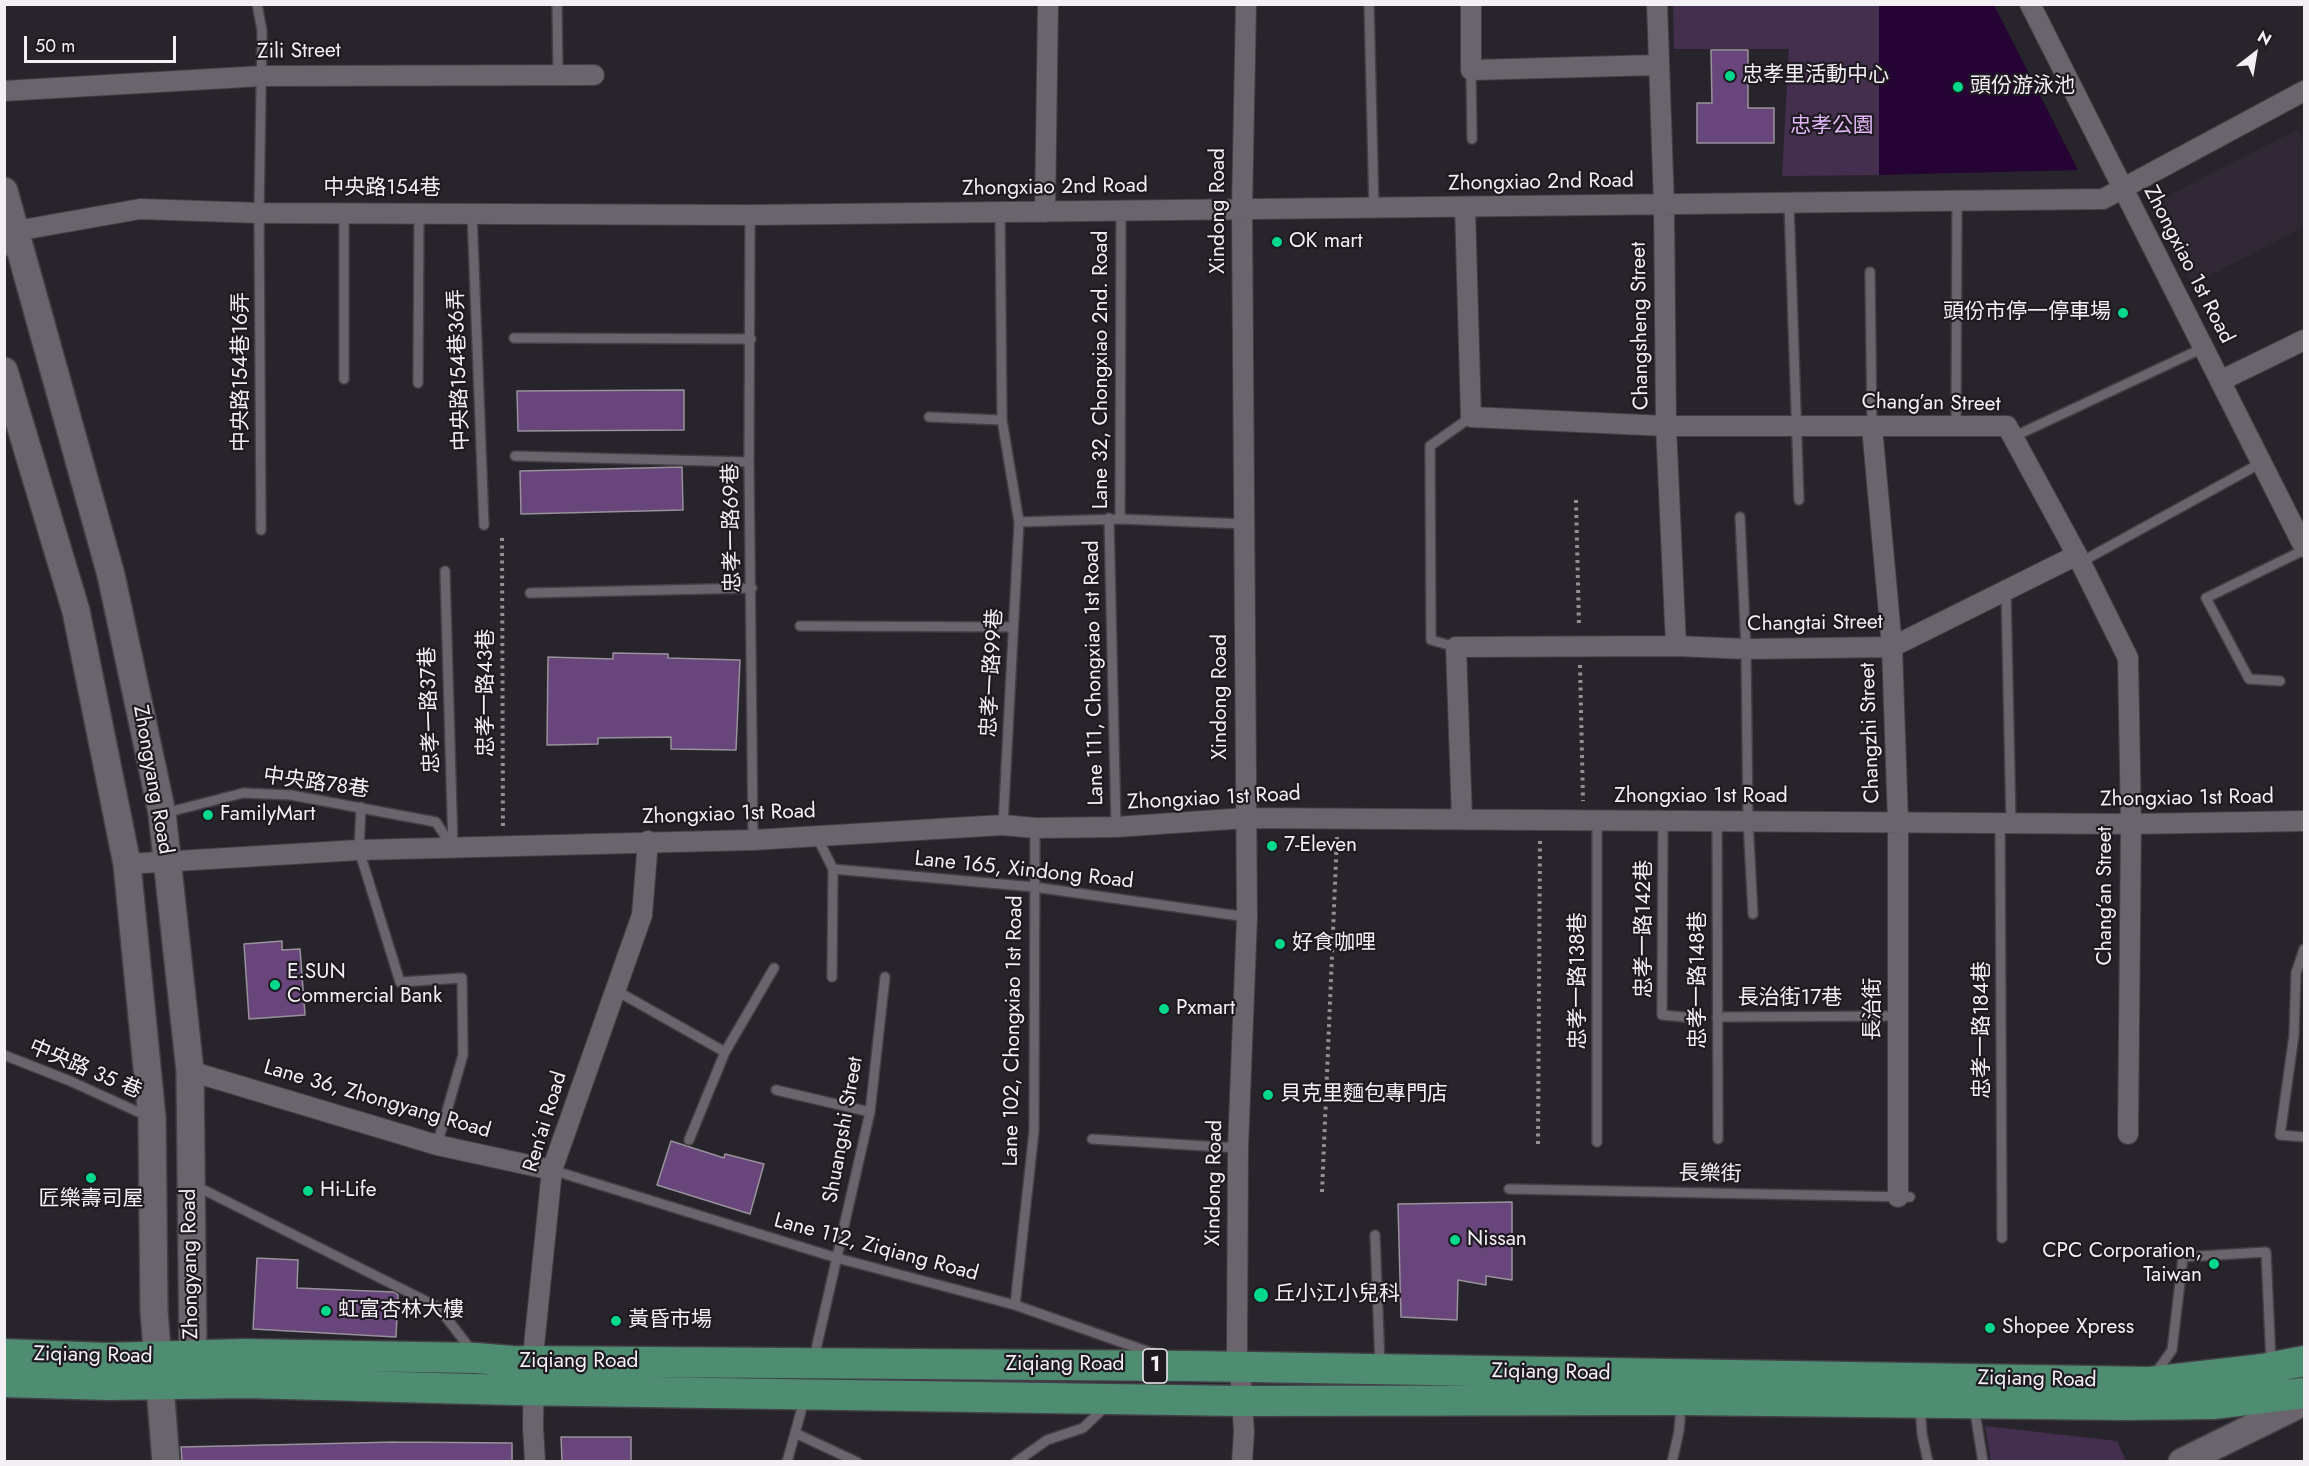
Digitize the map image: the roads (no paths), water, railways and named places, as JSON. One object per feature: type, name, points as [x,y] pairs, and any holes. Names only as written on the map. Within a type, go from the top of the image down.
[{"type":"main road","name":"Ziqiang Road","points":[[4,1354],[106,1358],[158,1370],[245,1383],[534,1390],[1189,1366],[2150,1382],[2304,1361]]},
{"type":"main road","name":"Ziqiang Road","points":[[4,1382],[109,1385],[158,1370],[193,1356],[244,1354],[476,1358],[1112,1399],[2213,1404],[2304,1393]]},
{"type":"street","points":[[1045,212],[1048,4]]},
{"type":"street","name":"Xindong Road","points":[[1242,1461],[1244,1432],[1237,1350],[1238,1148],[1247,917],[1242,210],[1246,4]]},
{"type":"street","points":[[1471,4],[1471,70],[1658,65]]},
{"type":"street","name":"Changsheng Street","points":[[1657,4],[1664,205],[1666,426],[1676,646]]},
{"type":"street","name":"Zhongxiao 1st Road","points":[[2030,4],[2304,548]]},
{"type":"street","name":"Zili Street","points":[[4,91],[262,76],[594,75]]},
{"type":"street","name":"Zhongxiao 2nd Road","points":[[750,215],[2103,199],[2304,91]]},
{"type":"street","name":"Zhongyang Road","points":[[4,190],[10,238],[111,575],[162,813],[190,1071],[189,1183],[193,1356]]},
{"type":"street","points":[[1465,207],[1471,417]]},
{"type":"street","name":"中央路154巷","points":[[10,238],[140,209],[260,213],[750,215]]},
{"type":"street","points":[[2220,381],[2304,339]]},
{"type":"street","name":"Zhongyang Road","points":[[4,371],[76,611],[127,864],[152,1118],[158,1370],[166,1461]]},
{"type":"street","name":"Chang’an Street","points":[[1471,417],[1666,426],[2007,426],[2079,559],[2128,658],[2131,824],[2128,1134]]},
{"type":"street","name":"Changzhi Street","points":[[1872,427],[1892,647],[1898,822]]},
{"type":"street","name":"Changtai Street","points":[[1456,646],[1676,646],[1746,649],[1892,647],[2006,591],[2079,559]]},
{"type":"street","points":[[1456,646],[1462,819]]},
{"type":"street","name":"Zhongxiao 1st Road","points":[[127,864],[360,850],[753,840],[1003,825],[1035,828],[1116,827],[1246,818],[2131,824],[2304,821]]},
{"type":"street","name":"長治街","points":[[1898,822],[1898,1016],[1904,1197]]},
{"type":"street","name":"Ren’ai Road","points":[[535,1461],[533,1361],[552,1170],[642,915],[648,841]]},
{"type":"street","name":"Lane 36, Zhongyang Road","points":[[190,1071],[437,1145],[552,1170]]},
{"type":"street","points":[[2181,1461],[2304,1402]]},
{"type":"lane","name":"中央路154巷16弄","points":[[257,4],[262,31],[261,531]]},
{"type":"lane","points":[[557,4],[558,75]]},
{"type":"lane","points":[[1369,4],[1374,209]]},
{"type":"lane","points":[[1471,70],[1472,139]]},
{"type":"lane","points":[[1956,425],[1957,202]]},
{"type":"lane","points":[[1790,204],[1799,500]]},
{"type":"lane","name":"忠孝一路99巷","points":[[1000,212],[1002,420],[1019,522],[1003,825]]},
{"type":"lane","name":"Lane 32, Chongxiao 2nd. Road","points":[[1019,522],[1120,519],[1121,212]]},
{"type":"lane","points":[[344,213],[344,379]]},
{"type":"lane","points":[[418,383],[419,213]]},
{"type":"lane","name":"中央路154巷36弄","points":[[472,213],[484,525]]},
{"type":"lane","name":"忠孝一路69巷","points":[[750,215],[749,462],[753,840]]},
{"type":"lane","points":[[1870,272],[1872,427]]},
{"type":"lane","points":[[513,338],[751,339]]},
{"type":"lane","points":[[2013,437],[2203,348]]},
{"type":"lane","points":[[928,417],[1002,420]]},
{"type":"lane","points":[[1456,646],[1431,640],[1430,446],[1471,417]]},
{"type":"lane","points":[[515,456],[749,462]]},
{"type":"lane","points":[[2079,559],[2261,463]]},
{"type":"lane","points":[[1740,517],[1746,649],[1748,820],[1753,914]]},
{"type":"lane","name":"Lane 111, Chongxiao 1st Road","points":[[1109,518],[1116,827]]},
{"type":"lane","points":[[1120,519],[1244,524]]},
{"type":"lane","points":[[2280,681],[2250,679],[2206,598],[2304,548]]},
{"type":"lane","name":"忠孝一路37巷","points":[[445,571],[453,848]]},
{"type":"lane","points":[[530,593],[752,588]]},
{"type":"lane","name":"忠孝一路184巷","points":[[2002,1238],[2006,591]]},
{"type":"lane","points":[[800,626],[1013,627]]},
{"type":"lane","name":"中央路78巷","points":[[162,813],[243,793],[291,795],[436,822],[453,848]]},
{"type":"lane","points":[[361,807],[360,850],[400,982],[462,978],[463,1055],[437,1145]]},
{"type":"lane","name":"忠孝一路138巷","points":[[1597,820],[1597,1142]]},
{"type":"lane","name":"忠孝一路142巷","points":[[1663,821],[1662,1015],[1684,1017]]},
{"type":"lane","name":"忠孝一路148巷","points":[[1717,821],[1718,1139]]},
{"type":"lane","name":"Lane 102, Chongxiao 1st Road","points":[[1015,1305],[1034,1131],[1035,828]]},
{"type":"lane","points":[[817,837],[833,869],[832,977]]},
{"type":"lane","name":"Lane 165, Xindong Road","points":[[833,869],[1034,887],[1247,917]]},
{"type":"lane","points":[[2304,949],[2296,973],[2294,1035],[2280,1135],[2304,1137]]},
{"type":"lane","points":[[689,1140],[725,1052],[774,968]]},
{"type":"lane","name":"Shuangshi Street","points":[[787,1461],[809,1379],[870,1112],[885,977]]},
{"type":"lane","points":[[615,990],[725,1052]]},
{"type":"lane","name":"長治街17巷","points":[[1718,1017],[1898,1016]]},
{"type":"lane","name":"中央路 35 巷","points":[[4,1055],[70,1081],[152,1118]]},
{"type":"lane","points":[[776,1090],[870,1112]]},
{"type":"lane","points":[[1092,1139],[1238,1148]]},
{"type":"lane","name":"Lane 112, Ziqiang Road","points":[[552,1170],[837,1258],[1015,1305],[1189,1366]]},
{"type":"lane","points":[[189,1183],[438,1307],[476,1358]]},
{"type":"lane","name":"長樂街","points":[[1509,1189],[1904,1197]]},
{"type":"lane","points":[[1375,1235],[1380,1370]]},
{"type":"lane","points":[[2150,1382],[2172,1350],[2183,1257],[2266,1252],[2271,1367]]},
{"type":"lane","points":[[1016,1461],[1047,1440],[1083,1428],[1112,1399]]},
{"type":"lane","points":[[1672,1461],[1679,1431],[1681,1400]]},
{"type":"lane","points":[[1920,1404],[1922,1434],[1928,1461]]},
{"type":"lane","points":[[1974,1404],[1983,1461]]},
{"type":"lane","points":[[795,1433],[857,1461]]},
{"type":"place","name":"忠孝里活動中心","points":[[1730,76]]},
{"type":"place","name":"頭份游泳池","points":[[1958,87]]},
{"type":"place","name":"OK mart","points":[[1277,242]]},
{"type":"place","name":"頭份市停一停車場","points":[[2123,313]]},
{"type":"place","name":"FamilyMart","points":[[208,815]]},
{"type":"place","name":"7-Eleven","points":[[1272,846]]},
{"type":"place","name":"好食咖哩","points":[[1280,944]]},
{"type":"place","name":"E.SUN Commercial Bank","points":[[275,985]]},
{"type":"place","name":"Pxmart","points":[[1164,1009]]},
{"type":"place","name":"貝克里麵包專門店","points":[[1268,1095]]},
{"type":"place","name":"匠樂壽司屋","points":[[91,1178]]},
{"type":"place","name":"Hi-Life","points":[[308,1191]]},
{"type":"place","name":"Nissan","points":[[1455,1240]]},
{"type":"place","name":"CPC Corporation, Taiwan","points":[[2214,1264]]},
{"type":"place","name":"丘小江小兒科","points":[[1261,1295]]},
{"type":"place","name":"虹富杏林大樓","points":[[326,1311]]},
{"type":"place","name":"黃昏市場","points":[[616,1321]]},
{"type":"place","name":"Shopee Xpress","points":[[1990,1328]]},
{"type":"park label","name":"忠孝公園","points":[[1832,127]]}]
